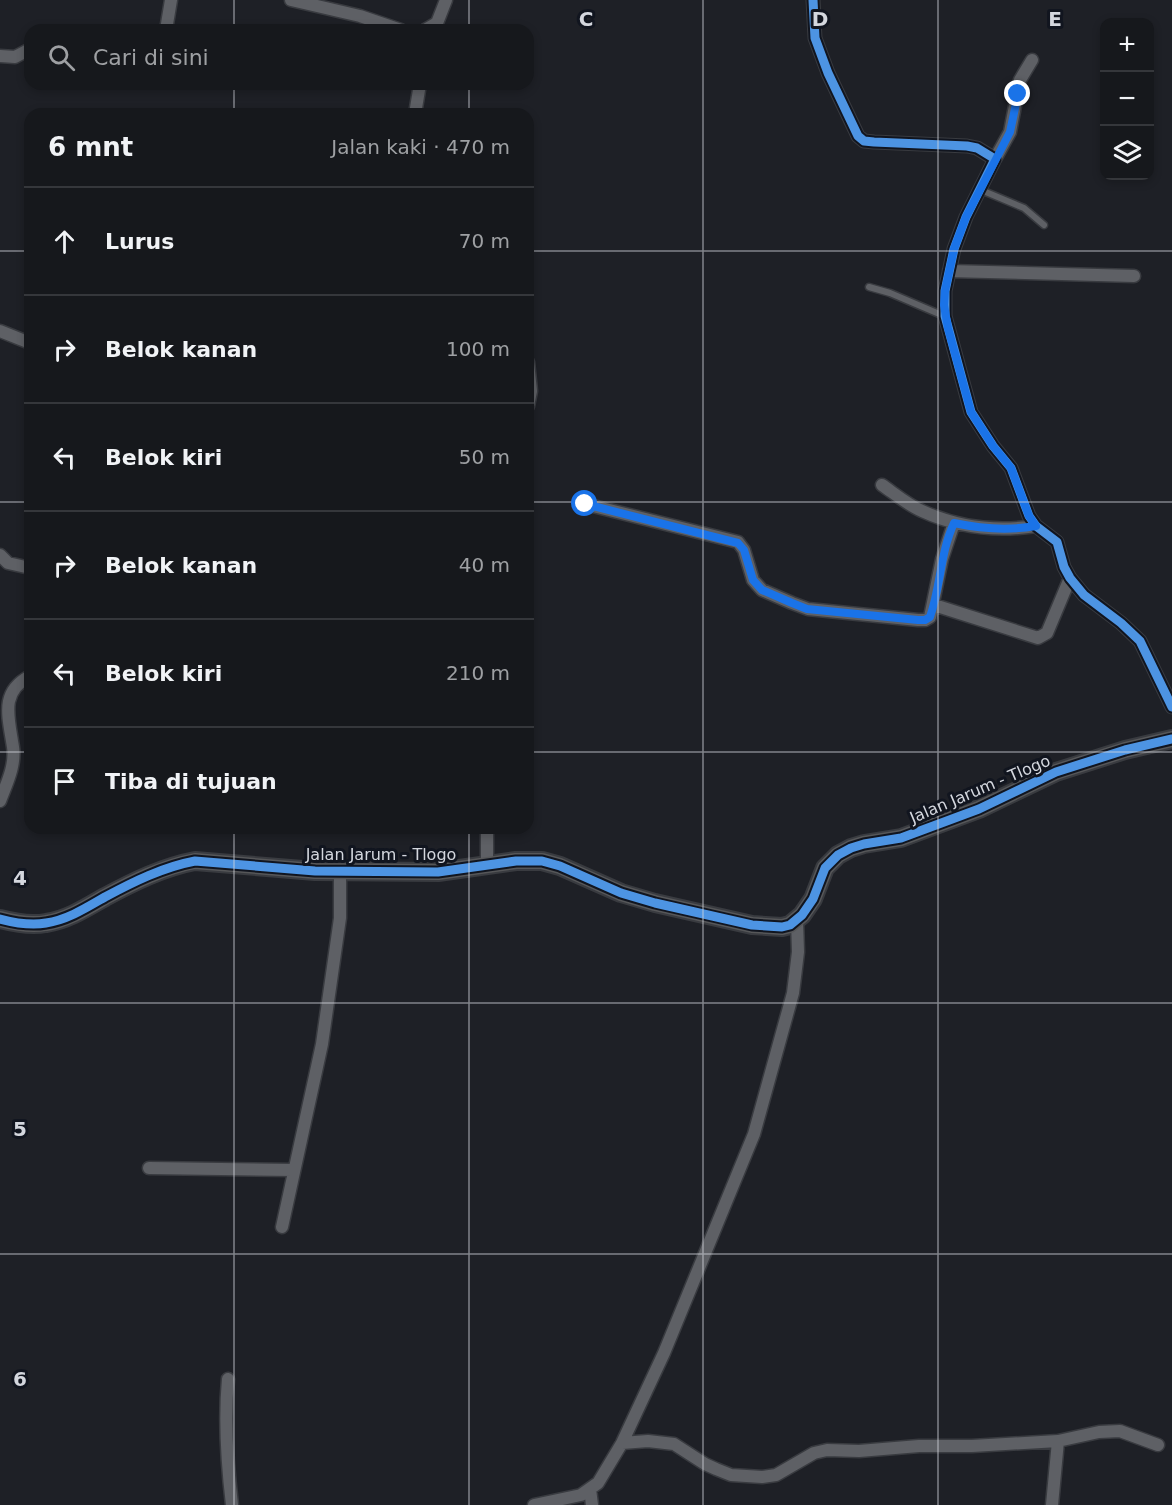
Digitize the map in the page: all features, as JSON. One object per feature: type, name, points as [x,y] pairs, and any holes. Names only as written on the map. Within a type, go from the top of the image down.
[{"type":"street","points":[[167,24],[171,0]]},
{"type":"street","points":[[291,0],[360,16],[383,24]]},
{"type":"street","points":[[435,24],[446,0]]},
{"type":"street","points":[[813,0],[815,38],[828,73],[858,136],[864,141],[874,142],[967,146],[977,148],[995,159]]},
{"type":"street","points":[[0,56],[15,57],[24,52]]},
{"type":"street","points":[[1032,60],[1020,80],[1010,132],[966,217],[954,249],[945,291],[945,316],[971,412],[993,446],[1011,468],[1029,516],[1036,526],[1057,542],[1064,567],[1084,595],[1121,623],[1140,641],[1172,706]]},
{"type":"street","points":[[416,108],[419,90]]},
{"type":"street","points":[[949,271],[1134,276]]},
{"type":"street","points":[[0,331],[24,341]]},
{"type":"street","points":[[882,485],[920,510],[954,523],[984,529],[1006,530],[1036,526]]},
{"type":"street","points":[[585,504],[738,543],[744,550],[753,580],[762,590],[807,609],[925,620],[930,617],[934,605],[942,559],[954,523]]},
{"type":"street","points":[[0,555],[8,562],[24,566]]},
{"type":"street","points":[[934,605],[1031,637],[1042,637],[1047,633],[1070,578]]},
{"type":"street","points":[[0,801],[11,771],[14,748],[3,715],[2,702],[6,690],[16,681],[24,678]]},
{"type":"street","name":"Jalan Jarum - Tlogo","points":[[0,919],[30,925],[48,923],[74,915],[137,880],[180,864],[195,861],[340,871],[438,872],[527,860],[552,863],[621,893],[655,903],[752,925],[782,927],[797,920],[813,899],[825,868],[837,855],[851,848],[901,838],[980,809],[1056,772],[1125,750],[1172,739]]},
{"type":"street","points":[[487,834],[487,865]]},
{"type":"street","points":[[282,1227],[322,1044],[340,918],[340,871]]},
{"type":"street","points":[[534,1505],[576,1497],[598,1483],[622,1443],[664,1353],[754,1134],[793,993],[798,952],[797,920]]},
{"type":"street","points":[[149,1168],[293,1170]]},
{"type":"street","points":[[228,1379],[225,1419],[232,1505]]},
{"type":"street","points":[[622,1443],[648,1441],[674,1444],[705,1464],[731,1475],[762,1477],[776,1475],[814,1453],[827,1450],[859,1451],[919,1446],[972,1446],[1058,1441],[1099,1432],[1120,1431],[1158,1445]]},
{"type":"street","points":[[1052,1505],[1058,1441]]},
{"type":"street","points":[[590,1489],[592,1505]]},
{"type":"lane","points":[[981,190],[1024,208],[1044,225]]},
{"type":"lane","points":[[869,286],[945,316]]},
{"type":"cycle path","points":[[813,0],[815,38],[828,73],[858,136],[864,141],[874,142],[967,146],[977,148],[995,159],[966,217],[954,249],[945,291],[945,316],[971,412],[993,446],[1011,468],[1029,516],[1036,526],[1057,542],[1064,567],[1070,578],[1084,595],[1121,623],[1140,641],[1172,707]]},
{"type":"cycle path","points":[[0,919],[34,924],[61,919],[148,876],[195,861],[315,871],[438,872],[516,861],[542,861],[560,866],[621,893],[655,903],[752,925],[782,927],[790,925],[802,915],[813,899],[825,868],[838,855],[851,848],[901,838],[979,809],[1056,772],[1125,750],[1172,739]]},
{"type":"route","points":[[585,504],[738,543],[744,550],[753,580],[762,590],[807,609],[918,620],[930,617],[948,535],[954,523],[984,529],[1006,530],[1036,526],[1029,516],[1011,468],[993,446],[971,412],[944,305],[954,249],[966,217],[1010,132],[1018,94]]}]
